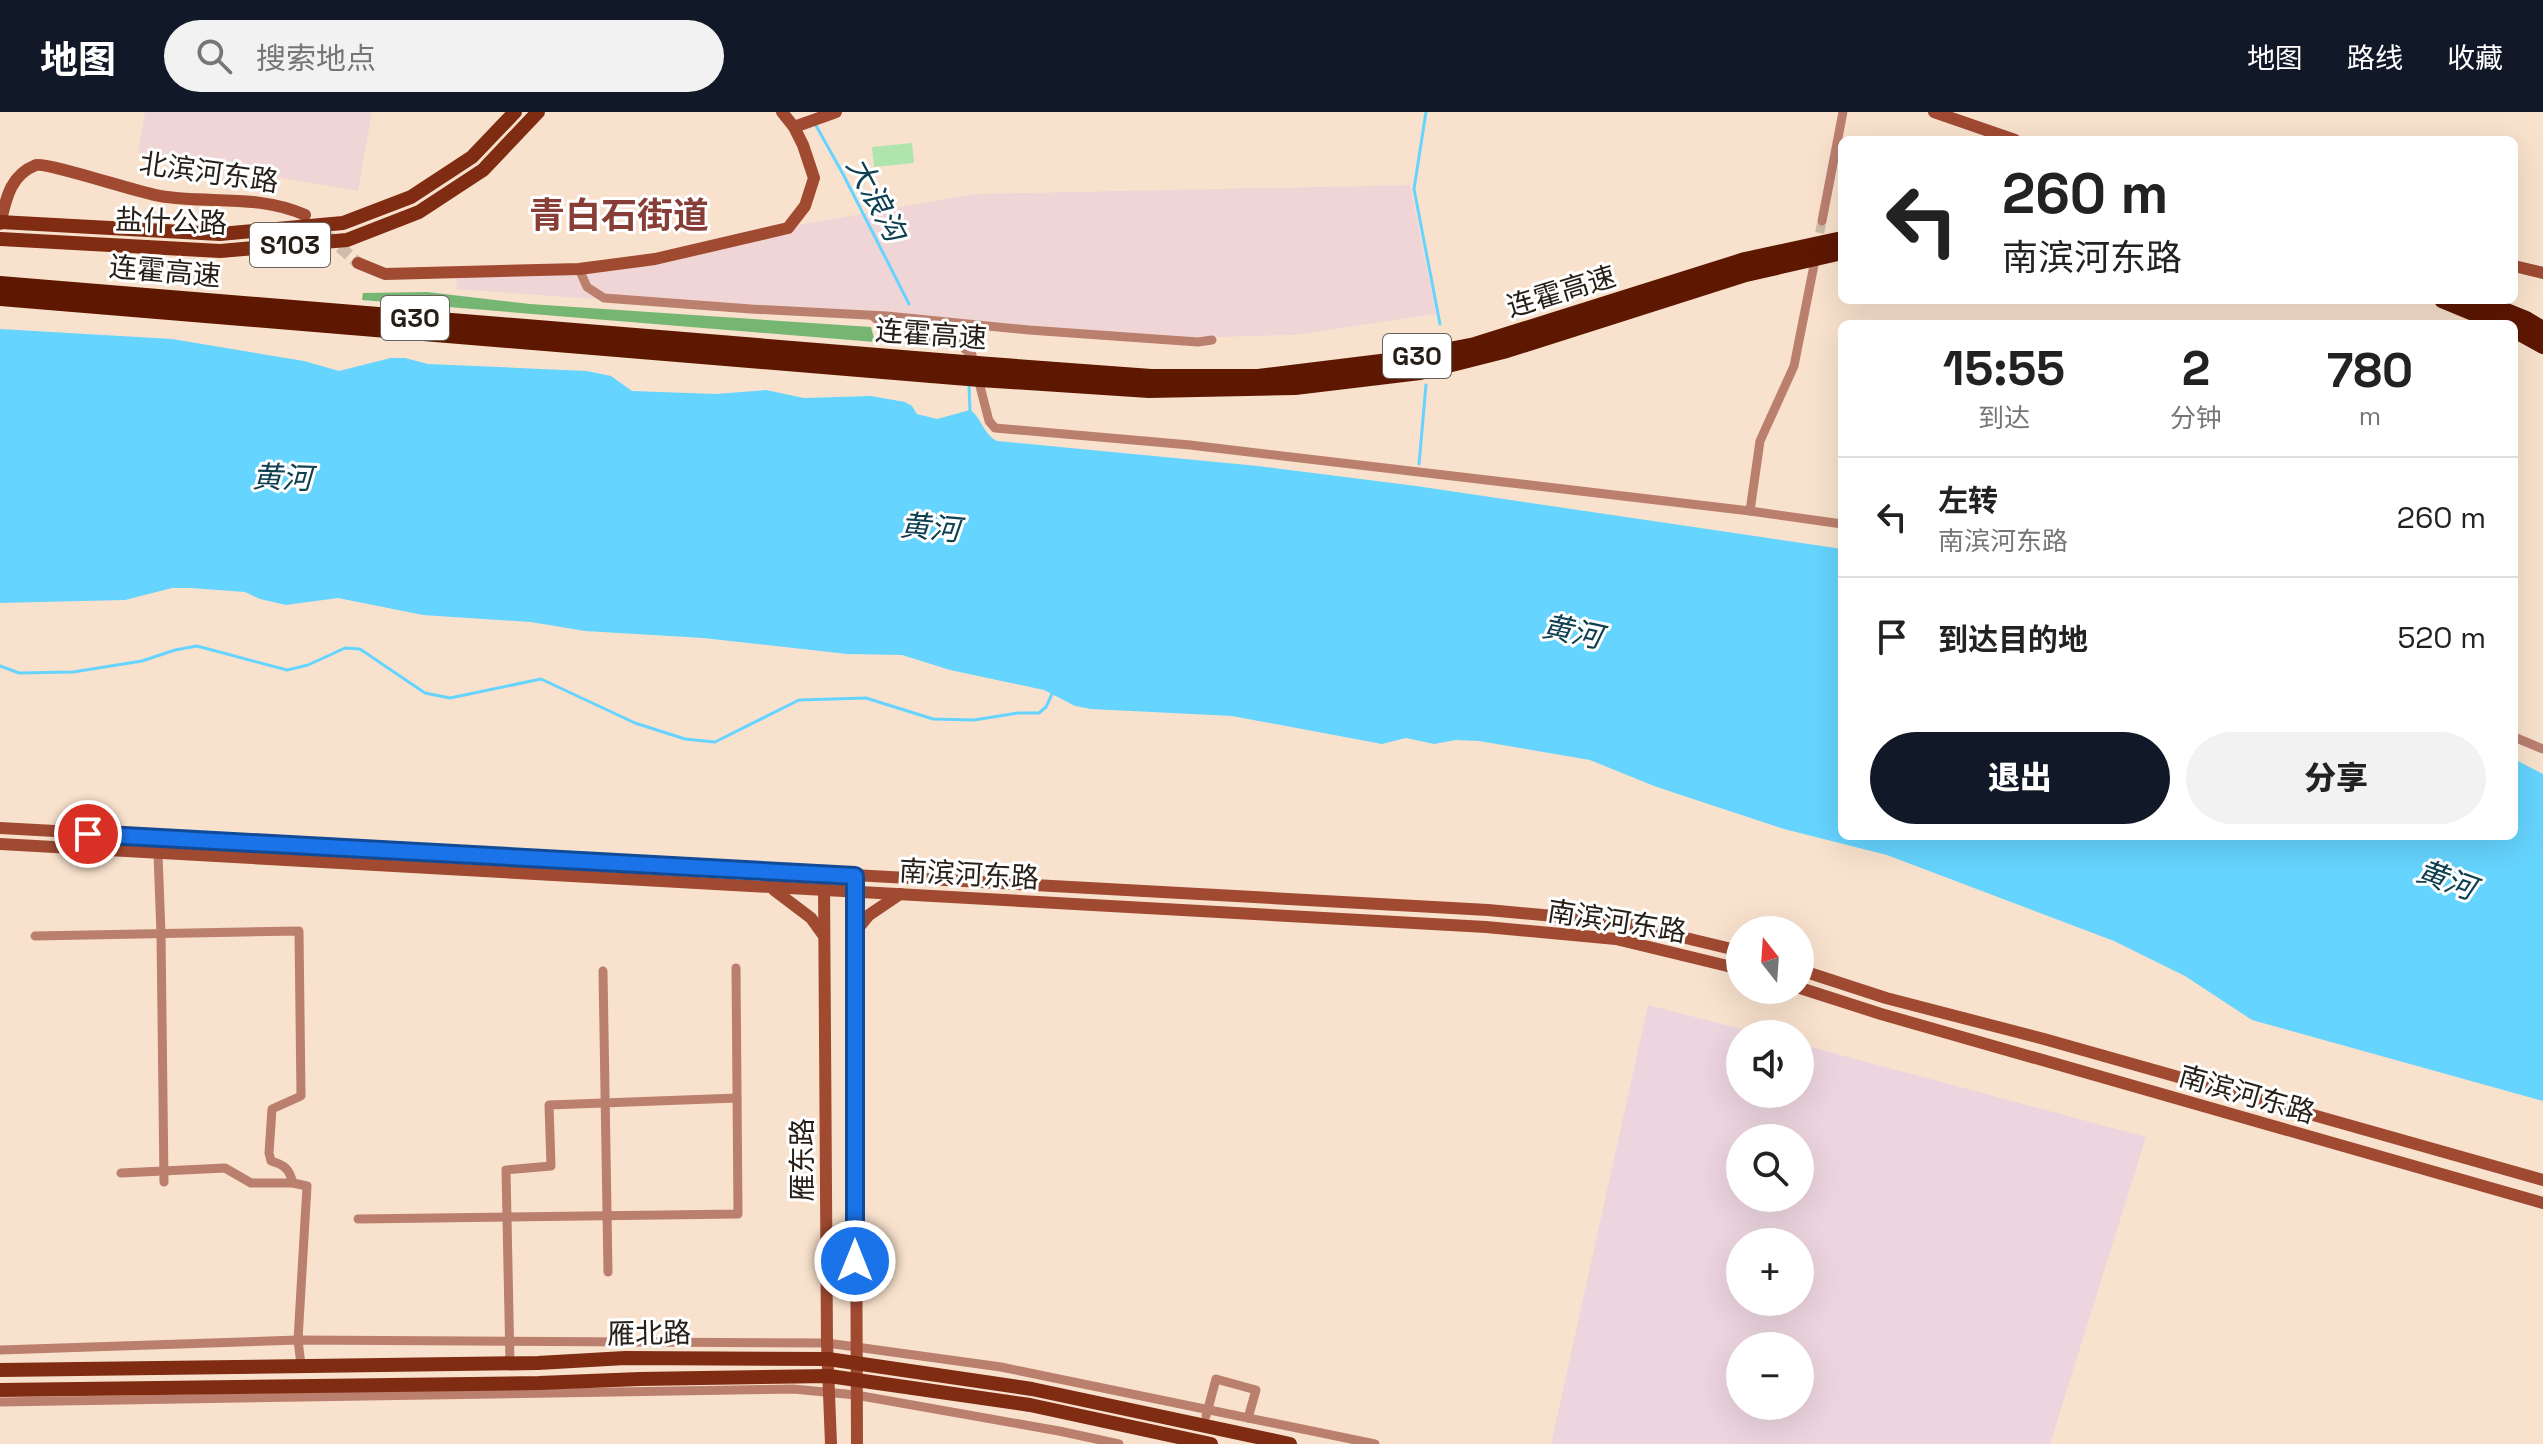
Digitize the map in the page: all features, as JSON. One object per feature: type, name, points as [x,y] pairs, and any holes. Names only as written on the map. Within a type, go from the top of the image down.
[{"type":"highway","name":"连霍高速","points":[[0,298],[929,368],[1151,377],[1258,377],[1397,360],[1475,345],[1745,260],[1838,240]]},
{"type":"highway","name":"连霍高速","points":[[978,371],[1164,390],[1295,387],[1420,372],[1507,350],[1746,274],[1838,253]]},
{"type":"highway","name":"连霍高速","points":[[0,284],[929,368]]},
{"type":"highway","points":[[2452,304],[2490,320]]},
{"type":"highway","points":[[2488,304],[2543,329]]},
{"type":"highway","points":[[2518,332],[2543,346]]},
{"type":"main road","name":"盐什公路","points":[[0,223],[220,234],[343,223],[411,197],[472,157],[515,112]]},
{"type":"main road","name":"盐什公路","points":[[0,239],[220,251],[347,240],[419,212],[483,170],[538,112]]},
{"type":"main road","points":[[358,263],[385,274],[579,269],[655,259],[788,228],[805,206],[814,178],[799,125],[782,112]]},
{"type":"main road","points":[[1934,112],[2003,136]]},
{"type":"main road","points":[[799,125],[831,113]]},
{"type":"main road","name":"北滨河东路","points":[[0,223],[9,189],[21,172],[40,163],[160,196],[271,205],[305,215]]},
{"type":"main road","points":[[2518,267],[2543,273]]},
{"type":"main road","name":"南滨河东路","points":[[0,828],[1488,910],[1619,922],[1726,948]]},
{"type":"main road","points":[[117,852],[118,836]]},
{"type":"main road","name":"南滨河东路","points":[[0,844],[1486,927],[1616,939],[1726,966]]},
{"type":"main road","name":"雁东路","points":[[824,875],[827,1343],[831,1444]]},
{"type":"main road","name":"雁东路","points":[[855,876],[857,1444]]},
{"type":"main road","points":[[771,888],[811,918],[824,936]]},
{"type":"main road","points":[[855,932],[869,915],[900,894]]},
{"type":"main road","points":[[1269,916],[1274,900]]},
{"type":"main road","name":"南滨河东路","points":[[1814,975],[1886,998],[2044,1039],[2543,1180]]},
{"type":"main road","name":"南滨河东路","points":[[1814,992],[2543,1203]]},
{"type":"main road","name":"雁北路","points":[[0,1370],[510,1364],[625,1358],[828,1359],[856,1371],[1211,1444]]},
{"type":"main road","name":"雁北路","points":[[0,1390],[640,1379],[829,1384],[856,1371],[1032,1389],[1290,1444]]},
{"type":"street","points":[[1838,136],[1843,112]]},
{"type":"street","points":[[1822,221],[1838,138]]},
{"type":"street","points":[[1750,511],[1760,441],[1794,366],[1814,265]]},
{"type":"street","points":[[579,269],[587,287],[604,298],[887,316],[1198,342],[1212,340]]},
{"type":"street","points":[[873,316],[895,335],[959,344],[966,348],[972,355],[989,421],[995,428],[1190,445],[1838,523]]},
{"type":"street","points":[[2518,739],[2543,749]]},
{"type":"street","points":[[158,854],[164,1182]]},
{"type":"street","points":[[35,936],[299,931],[301,1096],[272,1109],[269,1153],[271,1161],[284,1165],[289,1171],[293,1183]]},
{"type":"street","points":[[358,1219],[738,1214],[736,968]]},
{"type":"street","points":[[603,971],[608,1272]]},
{"type":"street","points":[[510,1364],[506,1170],[551,1166],[549,1105],[737,1098]]},
{"type":"street","points":[[121,1173],[225,1168],[251,1183],[307,1186],[298,1340],[301,1365]]},
{"type":"street","points":[[0,1350],[298,1340],[827,1343],[1001,1367],[1375,1444]]},
{"type":"street","points":[[1203,1426],[1216,1379],[1256,1390],[1248,1418]]},
{"type":"street","points":[[0,1402],[699,1391],[829,1384],[856,1395],[1119,1444]]},
{"type":"shaded area","points":[[145,112],[372,112],[358,191],[138,153]]},
{"type":"shaded area","points":[[1410,185],[1436,314],[1294,335],[1135,339],[456,289],[458,268],[604,266],[734,246],[804,224],[974,194]]},
{"type":"shaded area","points":[[1648,1005],[1726,1025],[1726,1108],[1814,1108],[1814,1048],[2146,1137],[2050,1444],[1551,1444]]},
{"type":"green space","points":[[912,143],[914,163],[874,167],[872,147]]},
{"type":"green space","points":[[427,292],[530,304],[871,327],[875,342],[362,300],[363,293]]},
{"type":"water","name":"黄河","points":[[0,329],[172,339],[304,361],[339,371],[391,358],[405,358],[428,364],[587,371],[611,376],[632,391],[716,394],[766,390],[804,398],[871,396],[905,402],[917,414],[937,419],[970,410],[997,441],[1258,466],[1416,486],[1838,548],[1838,840],[2518,840],[2518,761],[2543,774],[2543,1101],[2252,1020],[2185,976],[2114,941],[1887,855],[1784,829],[1654,786],[1590,760],[1479,741],[1456,740],[1434,744],[1406,738],[1382,744],[1232,716],[1091,709],[1075,706],[1044,690],[950,670],[902,655],[847,654],[703,638],[585,631],[531,622],[423,615],[338,598],[286,605],[245,592],[172,588],[125,600],[0,603]]},
{"type":"waterway","points":[[1426,112],[1414,189],[1440,324]]},
{"type":"waterway","name":"大浪沟","points":[[814,122],[909,304]]},
{"type":"waterway","points":[[1419,464],[1426,385]]},
{"type":"waterway","name":"大浪沟","points":[[969,386],[970,411]]},
{"type":"waterway","points":[[0,666],[19,673],[73,672],[142,661],[197,646],[287,670],[308,665],[345,648],[360,649],[425,693],[450,698],[541,679],[635,723],[685,739],[715,742],[799,700],[866,698],[933,719],[974,720],[1039,713],[1052,694]]},
{"type":"tunnel","points":[[1817,246],[1822,221]]},
{"type":"tunnel","points":[[313,223],[358,263]]},
{"type":"district","name":"青白石街道","points":[[619,215]]},
{"type":"route","points":[[88,834],[297,843],[855,876],[855,1261]]}]
